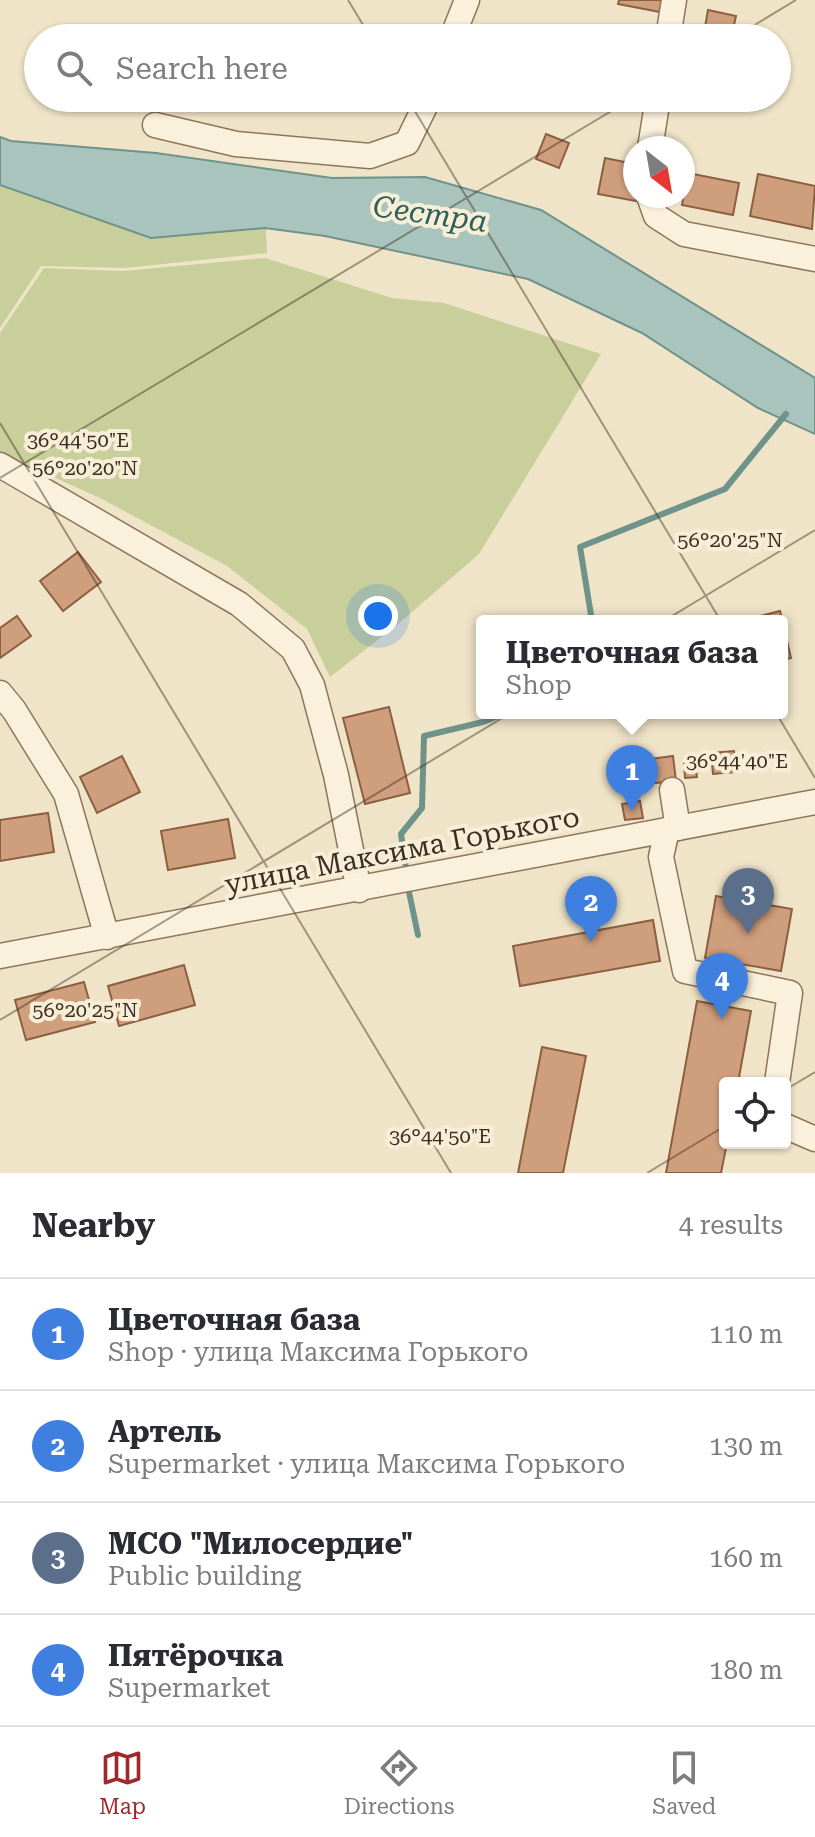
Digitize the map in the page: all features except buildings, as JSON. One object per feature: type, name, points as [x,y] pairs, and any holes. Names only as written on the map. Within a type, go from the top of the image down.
[{"type":"street","points":[[458,24],[467,0]]},
{"type":"street","points":[[670,24],[674,0]]},
{"type":"street","points":[[155,125],[236,144],[370,156],[407,143],[423,112]]},
{"type":"street","points":[[652,136],[656,112]]},
{"type":"street","points":[[653,208],[656,216],[684,234],[815,259]]},
{"type":"street","points":[[0,465],[239,604],[293,649],[312,685],[336,775],[359,890]]},
{"type":"street","points":[[0,693],[14,710],[66,794],[107,937]]},
{"type":"street","points":[[672,790],[673,829],[661,857],[685,971],[790,993],[778,1077]]},
{"type":"street","name":"улица Максима Горького","points":[[0,956],[815,802]]},
{"type":"street","points":[[791,1129],[815,1139]]},
{"type":"green space","points":[[0,174],[265,210],[267,253],[125,268],[41,266],[0,328]]},
{"type":"green space","points":[[265,258],[392,298],[444,303],[601,354],[479,554],[397,625],[330,677],[307,629],[227,566],[100,498],[0,453],[0,333],[44,268],[122,271]]},
{"type":"water","name":"Сестра","points":[[0,137],[11,141],[156,153],[332,178],[425,177],[541,210],[815,378],[815,434],[758,408],[642,333],[528,279],[325,236],[265,228],[151,238],[0,185]]},
{"type":"waterway","points":[[591,615],[580,547],[725,489],[786,414]]},
{"type":"waterway","points":[[406,869],[401,834],[422,808],[424,736],[491,719]]},
{"type":"waterway","points":[[409,892],[418,935]]},
{"type":"place","name":"Цветочная база","points":[[632,811]]},
{"type":"place","name":"МСО \"Милосердие\"","points":[[748,934]]},
{"type":"place","name":"Артель","points":[[591,942]]},
{"type":"place","name":"Пятёрочка","points":[[722,1019]]}]
